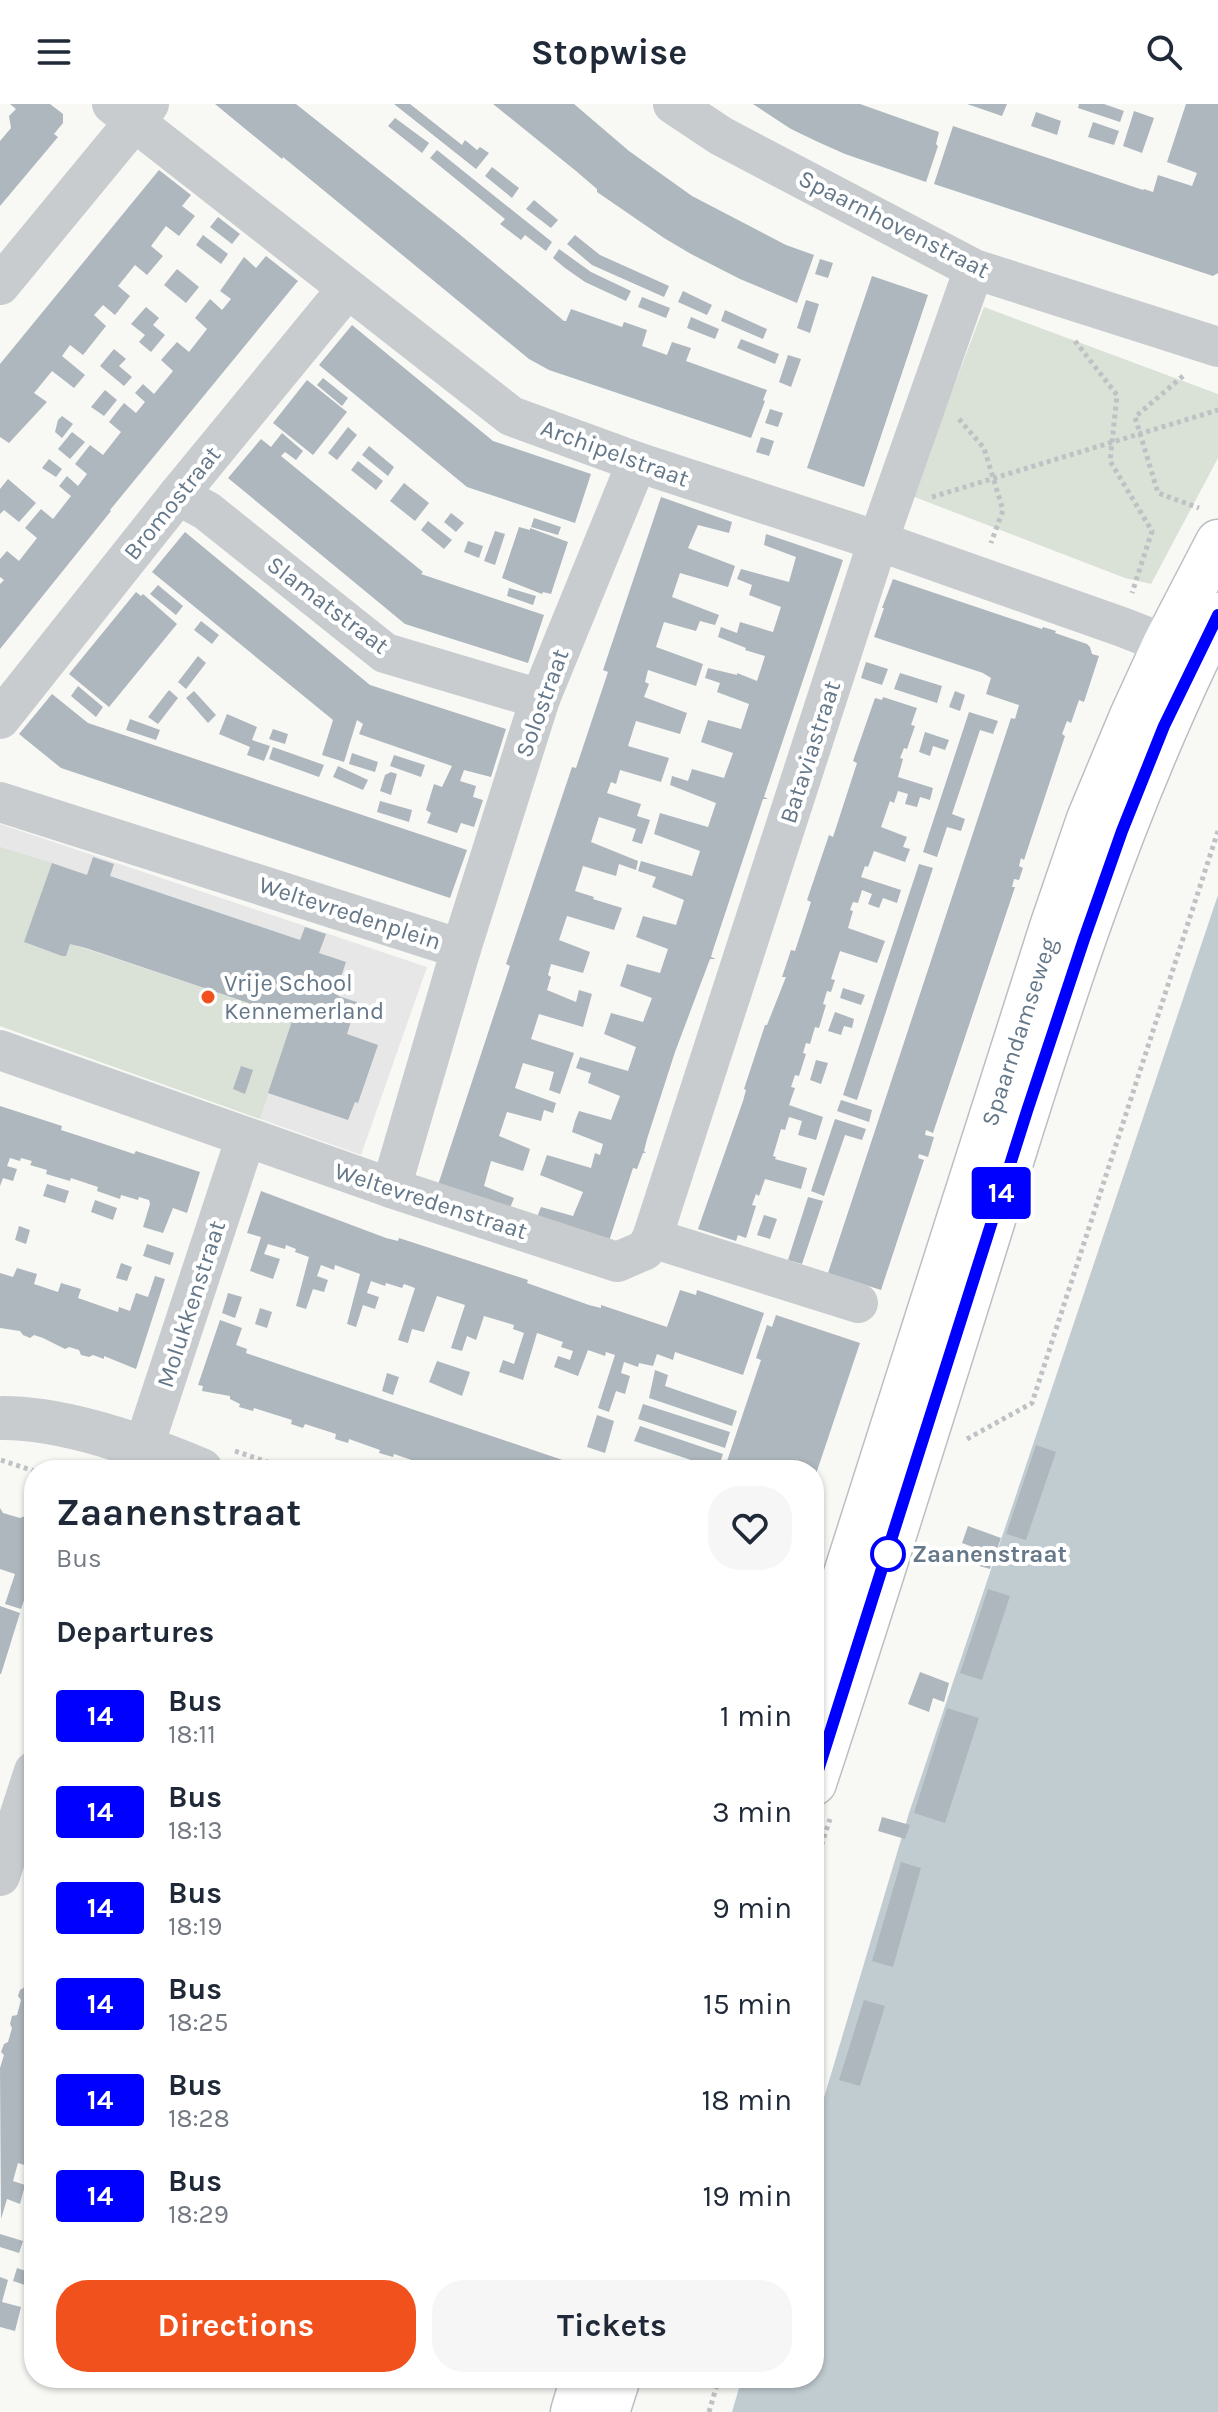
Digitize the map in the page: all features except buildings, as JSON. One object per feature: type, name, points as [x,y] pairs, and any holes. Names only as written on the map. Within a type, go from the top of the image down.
[{"type":"main road","name":"Spaarndamseweg","points":[[824,1682],[1027,1111],[1122,831],[1159,739],[1213,527]]},
{"type":"main road","name":"Spaarndamseweg","points":[[1181,650],[1218,615]]},
{"type":"main road","points":[[573,2412],[580,2388]]},
{"type":"main road","points":[[607,2412],[615,2388]]},
{"type":"street","name":"Spaarnhovenstraat","points":[[673,104],[721,136],[974,269],[1217,346]]},
{"type":"street","points":[[0,285],[132,110]]},
{"type":"street","name":"Archipelstraat","points":[[132,110],[347,289],[511,416],[637,462],[884,526],[979,577],[1181,650]]},
{"type":"street","name":"Bataviastraat","points":[[652,1238],[884,526],[974,269]]},
{"type":"street","name":"Bromostraat","points":[[0,719],[347,289]]},
{"type":"street","name":"Solostraat","points":[[461,949],[540,699],[637,462]]},
{"type":"street","name":"Slamatstraat","points":[[178,495],[207,511],[385,653],[540,699]]},
{"type":"street","name":"Weltevredenplein","points":[[0,802],[461,949],[391,1188]]},
{"type":"street","name":"Weltevredenstraat","points":[[0,1050],[391,1188],[617,1262],[645,1250],[652,1238]]},
{"type":"street","name":"Molukkenstraat","points":[[131,1460],[246,1137]]},
{"type":"street","points":[[652,1238],[858,1303]]},
{"type":"street","points":[[1,1432],[31,1418],[106,1437],[127,1460]]},
{"type":"street","points":[[0,1876],[24,1786]]},
{"type":"path","points":[[1070,335],[1117,395],[1110,461],[1152,531],[1122,627]]},
{"type":"path","points":[[1213,527],[1158,493],[1135,417],[1217,346]]},
{"type":"path","points":[[932,388],[984,448],[1003,510],[979,577]]},
{"type":"path","points":[[884,526],[993,479],[1218,410]]},
{"type":"path","points":[[966,1439],[1032,1403],[1218,831]]},
{"type":"path","points":[[1,1432],[25,1460]]},
{"type":"path","points":[[709,2412],[716,2388]]},
{"type":"shaded area","points":[[984,307],[1218,394],[1218,458],[1151,584],[1125,578],[912,496]]},
{"type":"shaded area","name":"Vrije School Kennemerland","points":[[0,824],[427,967],[361,1155],[0,1026]]},
{"type":"shaded area","points":[[0,847],[52,863],[25,943],[62,956],[70,944],[293,1018],[260,1119],[0,1026]]},
{"type":"shaded area","points":[[1218,895],[1218,2412],[732,2412],[739,2388],[824,2388],[824,2098],[909,1813]]},
{"type":"bus line","name":"14","points":[[824,1752],[1084,939],[1164,726],[1218,615]]},
{"type":"place","name":"Vrije School Kennemerland","points":[[208,997]]},
{"type":"place","name":"Zaanenstraat","points":[[888,1554]]}]
